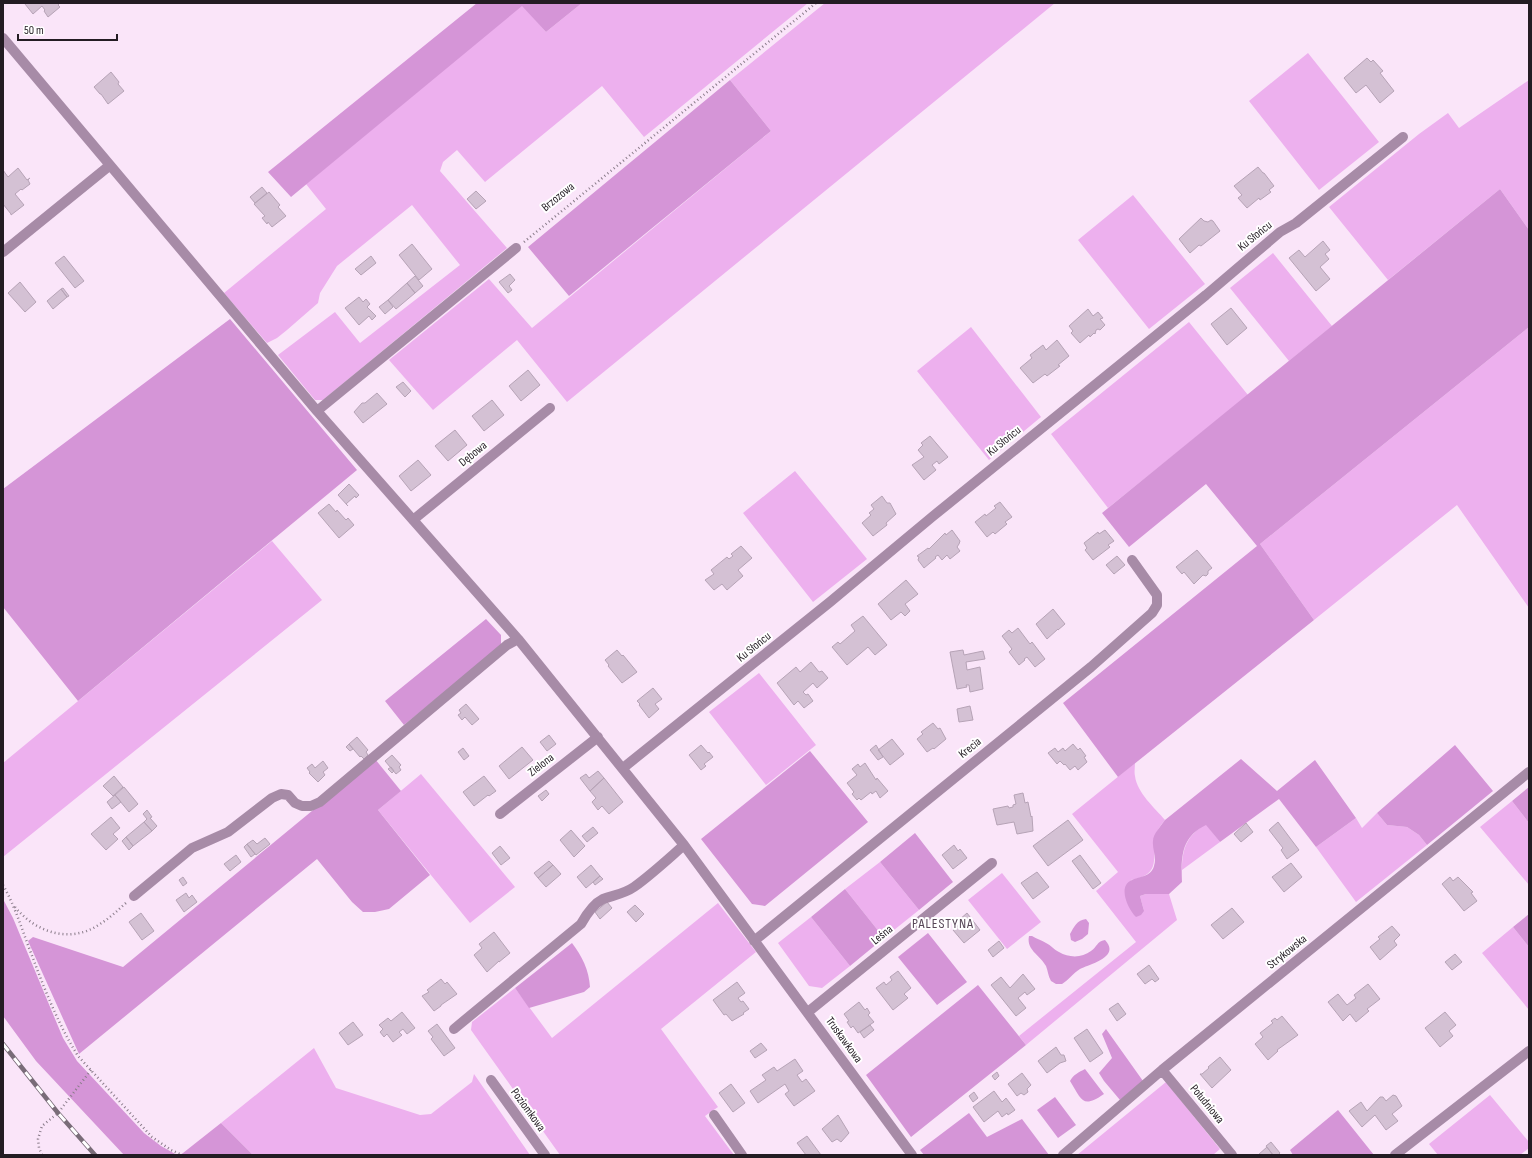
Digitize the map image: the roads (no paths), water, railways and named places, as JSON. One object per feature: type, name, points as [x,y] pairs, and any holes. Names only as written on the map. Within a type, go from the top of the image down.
[{"type":"street","name":"Truskawkowa","points":[[3,38],[317,411],[518,639],[598,737],[684,846],[808,1012],[912,1155]]},
{"type":"street","name":"Ku Słońcu","points":[[623,768],[830,602],[932,517],[1200,300],[1280,232],[1296,223],[1403,137]]},
{"type":"street","points":[[3,252],[110,166]]},
{"type":"street","points":[[317,411],[516,248]]},
{"type":"street","name":"Dębowa","points":[[413,520],[550,408]]},
{"type":"street","name":"Krecia","points":[[754,941],[1091,667],[1152,613],[1157,605],[1157,595],[1132,560]]},
{"type":"street","points":[[134,896],[192,848],[228,832],[272,798],[281,794],[288,795],[295,803],[302,806],[310,806],[320,802],[506,645],[518,639]]},
{"type":"street","name":"Zielona","points":[[500,814],[598,737]]},
{"type":"street","name":"Strykowska","points":[[1063,1155],[1162,1070],[1529,772]]},
{"type":"street","points":[[454,1029],[581,924],[587,913],[602,900],[621,894],[634,887],[684,846]]},
{"type":"street","name":"Leśna","points":[[808,1012],[992,863]]},
{"type":"street","points":[[1395,1155],[1529,1051]]},
{"type":"street","name":"Południowa","points":[[1162,1070],[1232,1155]]},
{"type":"street","name":"Poziomkowa","points":[[491,1080],[544,1155]]},
{"type":"street","points":[[714,1115],[742,1155]]},
{"type":"railway","points":[[3,1044],[58,1113],[95,1155]]},
{"type":"district","name":"PALESTYNA","points":[[943,923]]}]
